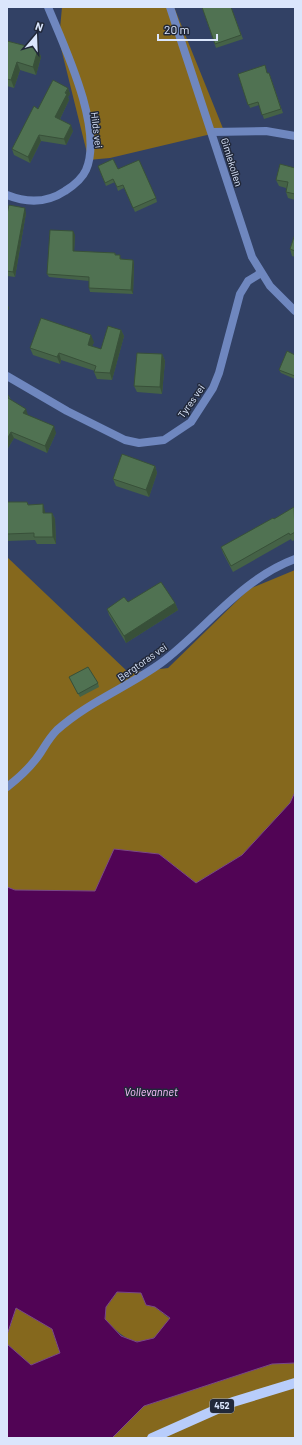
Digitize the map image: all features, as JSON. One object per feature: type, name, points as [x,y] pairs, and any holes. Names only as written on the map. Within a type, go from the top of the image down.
[{"type":"main road","name":"452","points":[[152,1438],[233,1402],[295,1383]]},
{"type":"street","name":"Hilds vei","points":[[7,195],[34,201],[46,200],[59,195],[79,179],[86,170],[90,156],[89,129],[77,78],[48,7]]},
{"type":"street","name":"Gimlekollen","points":[[170,7],[252,257],[261,273],[280,299],[295,311]]},
{"type":"street","points":[[212,132],[266,131],[295,136]]},
{"type":"street","name":"Tyres vei","points":[[7,376],[67,411],[125,440],[139,443],[164,440],[191,422],[213,388],[219,373],[240,294],[248,281],[261,273]]},
{"type":"street","name":"Bergtoras vei","points":[[7,787],[28,768],[46,743],[67,722],[87,708],[151,670],[240,593],[262,577],[295,559]]},
{"type":"shaded area","points":[[62,7],[174,7],[224,131],[110,158],[88,160],[59,40]]},
{"type":"shaded area","points":[[7,557],[129,673],[168,668],[249,589],[295,570],[295,792],[290,803],[242,855],[196,883],[159,854],[95,891],[15,890],[7,887]]},
{"type":"shaded area","points":[[117,1292],[141,1293],[146,1305],[155,1307],[170,1319],[153,1338],[139,1342],[126,1338],[105,1319],[106,1307]]},
{"type":"shaded area","points":[[16,1308],[52,1329],[60,1353],[31,1365],[7,1344],[7,1335]]},
{"type":"shaded area","points":[[295,1363],[295,1438],[112,1438],[144,1406],[272,1364]]},
{"type":"water","name":"Vollevannet","points":[[295,792],[295,1363],[272,1364],[144,1406],[112,1438],[7,1438],[7,1344],[31,1365],[60,1353],[52,1329],[16,1308],[7,1335],[7,887],[15,890],[95,891],[114,849],[159,854],[196,883],[242,855],[290,803]],"holes":[[[117,1292],[141,1293],[146,1305],[155,1307],[170,1318],[154,1338],[137,1342],[121,1336],[105,1319],[106,1307]]]},
{"type":"building","points":[[202,7],[231,7],[241,35],[215,44]]},
{"type":"building","points":[[7,41],[38,49],[33,67],[17,62],[11,80],[7,79]]},
{"type":"building","points":[[265,65],[281,109],[262,115],[258,102],[248,105],[238,74]]},
{"type":"building","points":[[53,80],[68,88],[65,93],[67,94],[55,117],[71,125],[64,139],[39,135],[28,157],[12,149],[34,106],[38,109]]},
{"type":"building","points":[[113,159],[118,169],[139,160],[156,198],[133,208],[123,185],[117,187],[113,179],[105,183],[98,166]]},
{"type":"building","points":[[280,164],[295,168],[295,194],[286,192],[288,182],[276,180]]},
{"type":"building","points":[[9,205],[25,208],[13,272],[7,271],[7,214]]},
{"type":"building","points":[[50,230],[73,231],[73,251],[115,253],[115,255],[120,255],[120,259],[133,260],[131,290],[89,288],[89,277],[47,274]]},
{"type":"building","points":[[295,234],[295,251],[290,249]]},
{"type":"building","points":[[41,318],[91,335],[88,345],[101,349],[108,326],[121,330],[110,373],[94,372],[96,366],[59,353],[57,357],[30,348]]},
{"type":"building","points":[[287,351],[295,355],[295,376],[279,370]]},
{"type":"building","points":[[137,353],[162,354],[160,387],[134,386]]},
{"type":"building","points":[[7,394],[9,396],[8,398],[26,409],[23,413],[54,426],[45,446],[11,432],[7,439]]},
{"type":"building","points":[[122,454],[155,466],[146,490],[113,479]]},
{"type":"building","points":[[7,502],[27,502],[28,505],[43,504],[43,513],[52,513],[53,537],[34,537],[34,533],[7,534]]},
{"type":"building","points":[[294,507],[295,532],[290,535],[289,533],[231,566],[221,547]]},
{"type":"building","points":[[161,582],[175,603],[124,636],[107,609],[124,597],[128,602]]},
{"type":"building","points":[[88,667],[98,683],[78,694],[69,677]]}]
